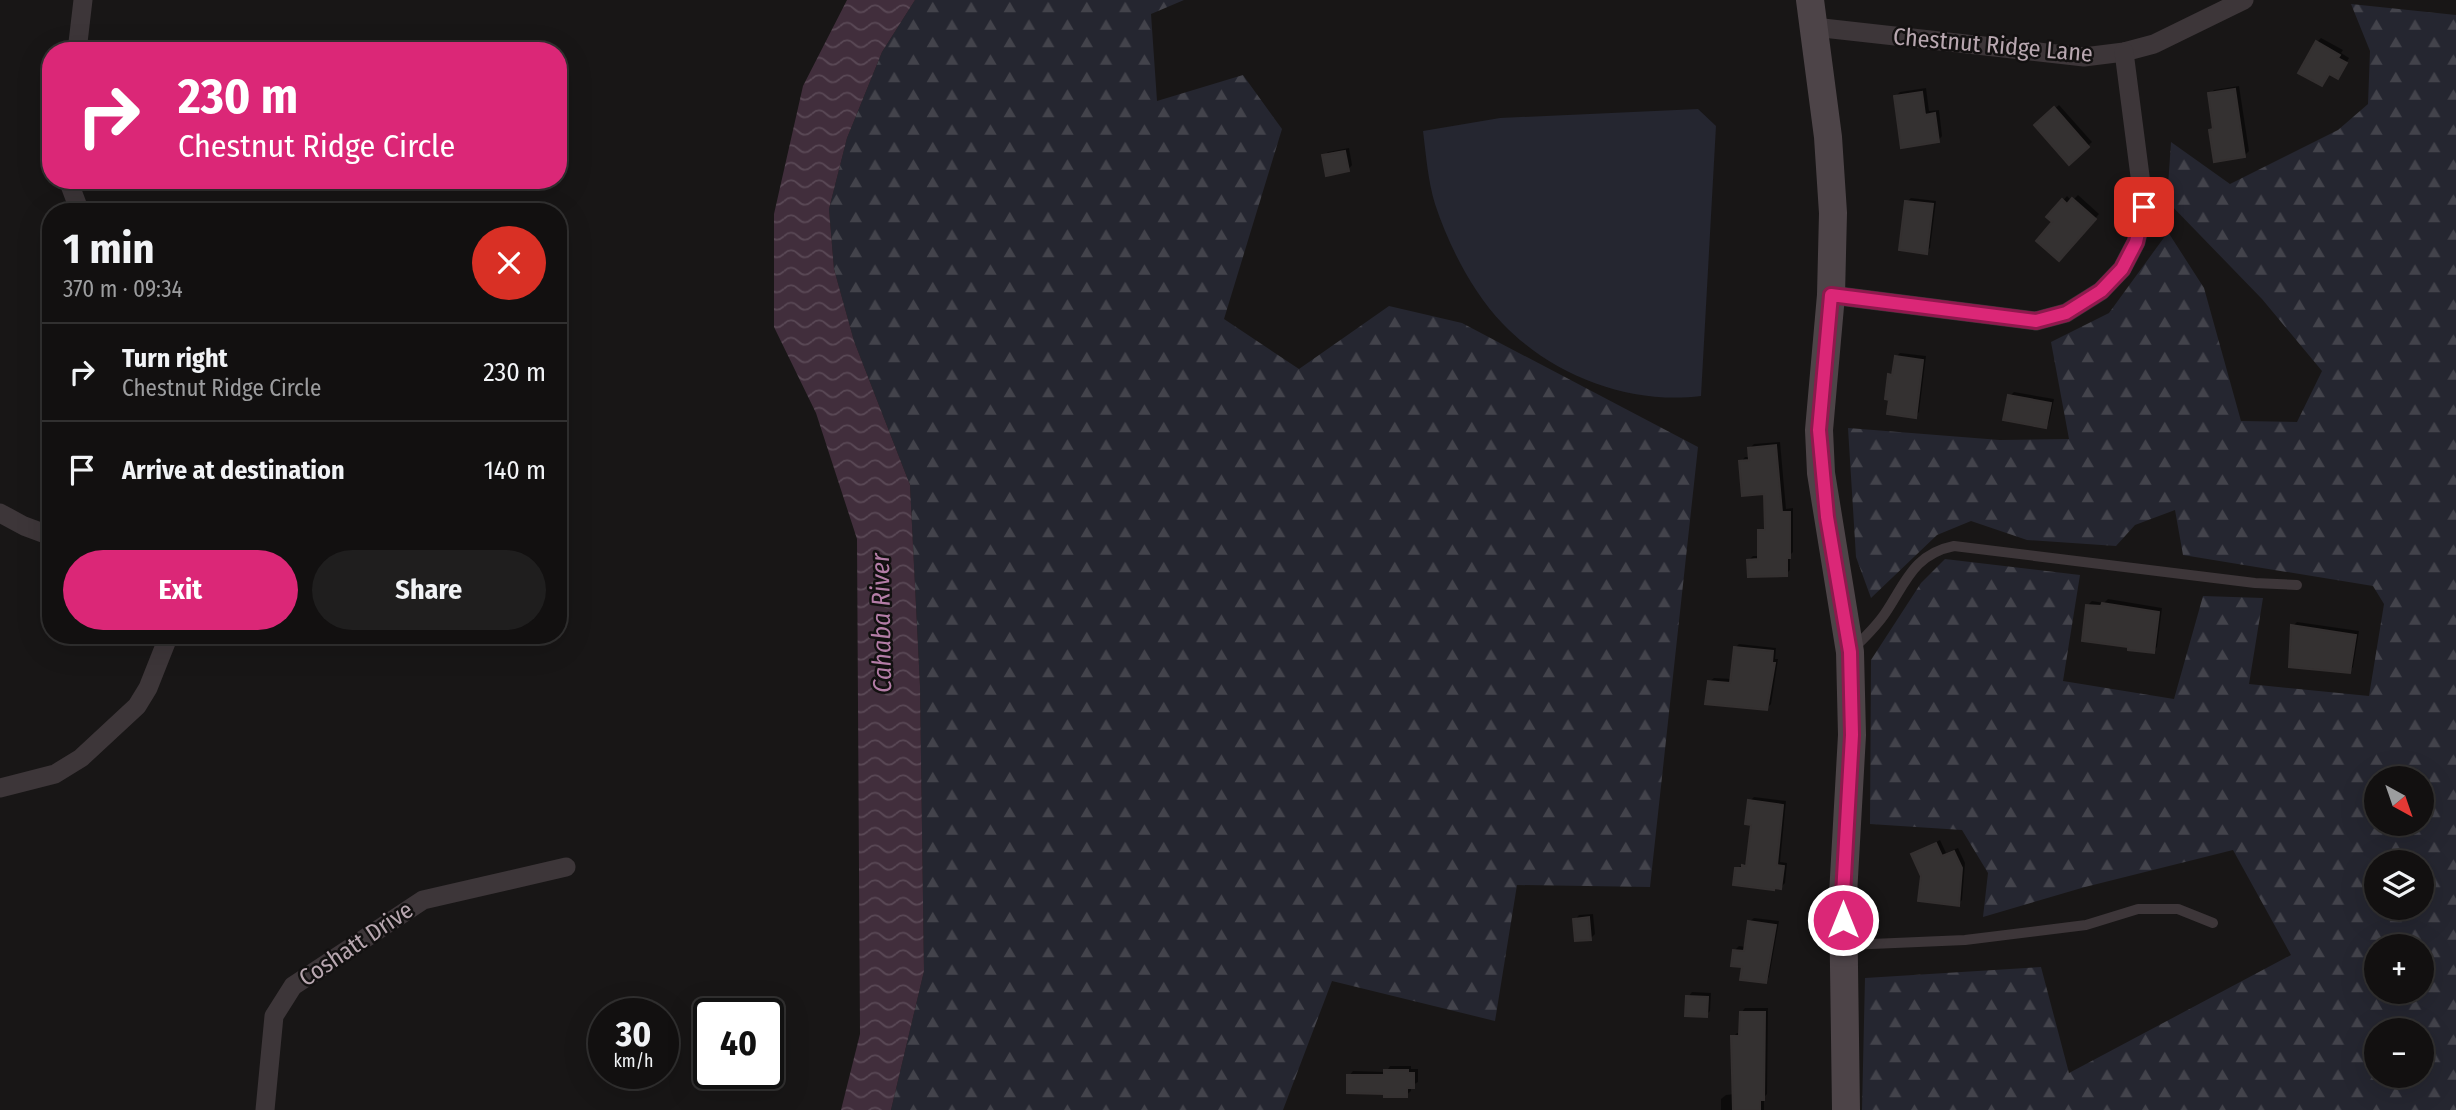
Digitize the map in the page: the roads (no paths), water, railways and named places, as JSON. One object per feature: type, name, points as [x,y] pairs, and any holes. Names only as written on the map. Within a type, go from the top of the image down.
[{"type":"street","points":[[78,42],[83,0]]},
{"type":"street","name":"Chestnut Ridge Lane","points":[[1812,14],[2042,54],[2084,57],[2124,52],[2154,44],[2244,0]]},
{"type":"street","points":[[1812,14],[1828,137],[1833,213],[1831,295],[1819,430],[1827,517],[1850,652],[1852,735],[1843,895],[1846,1110]]},
{"type":"street","points":[[1831,295],[2036,321],[2066,313],[2101,291],[2122,269],[2136,242],[2144,207],[2124,52]]},
{"type":"street","points":[[0,513],[42,533]]},
{"type":"street","points":[[0,788],[55,774],[81,758],[136,706],[148,688],[165,644]]},
{"type":"street","name":"Coshatt Drive","points":[[265,1110],[274,1016],[293,986],[423,900],[566,867]]},
{"type":"lane","points":[[1850,652],[1885,614],[1912,569],[1934,552],[1954,546],[2242,582],[2297,585]]},
{"type":"lane","points":[[1844,946],[1992,937],[2086,925],[2138,909],[2178,909],[2213,923]]},
{"type":"water","name":"Cahaba River","points":[[847,0],[915,0],[882,52],[847,138],[829,209],[834,269],[854,341],[910,485],[920,686],[924,971],[891,1110],[841,1110],[860,1034],[857,539],[816,413],[774,327],[774,214],[803,86]]}]
